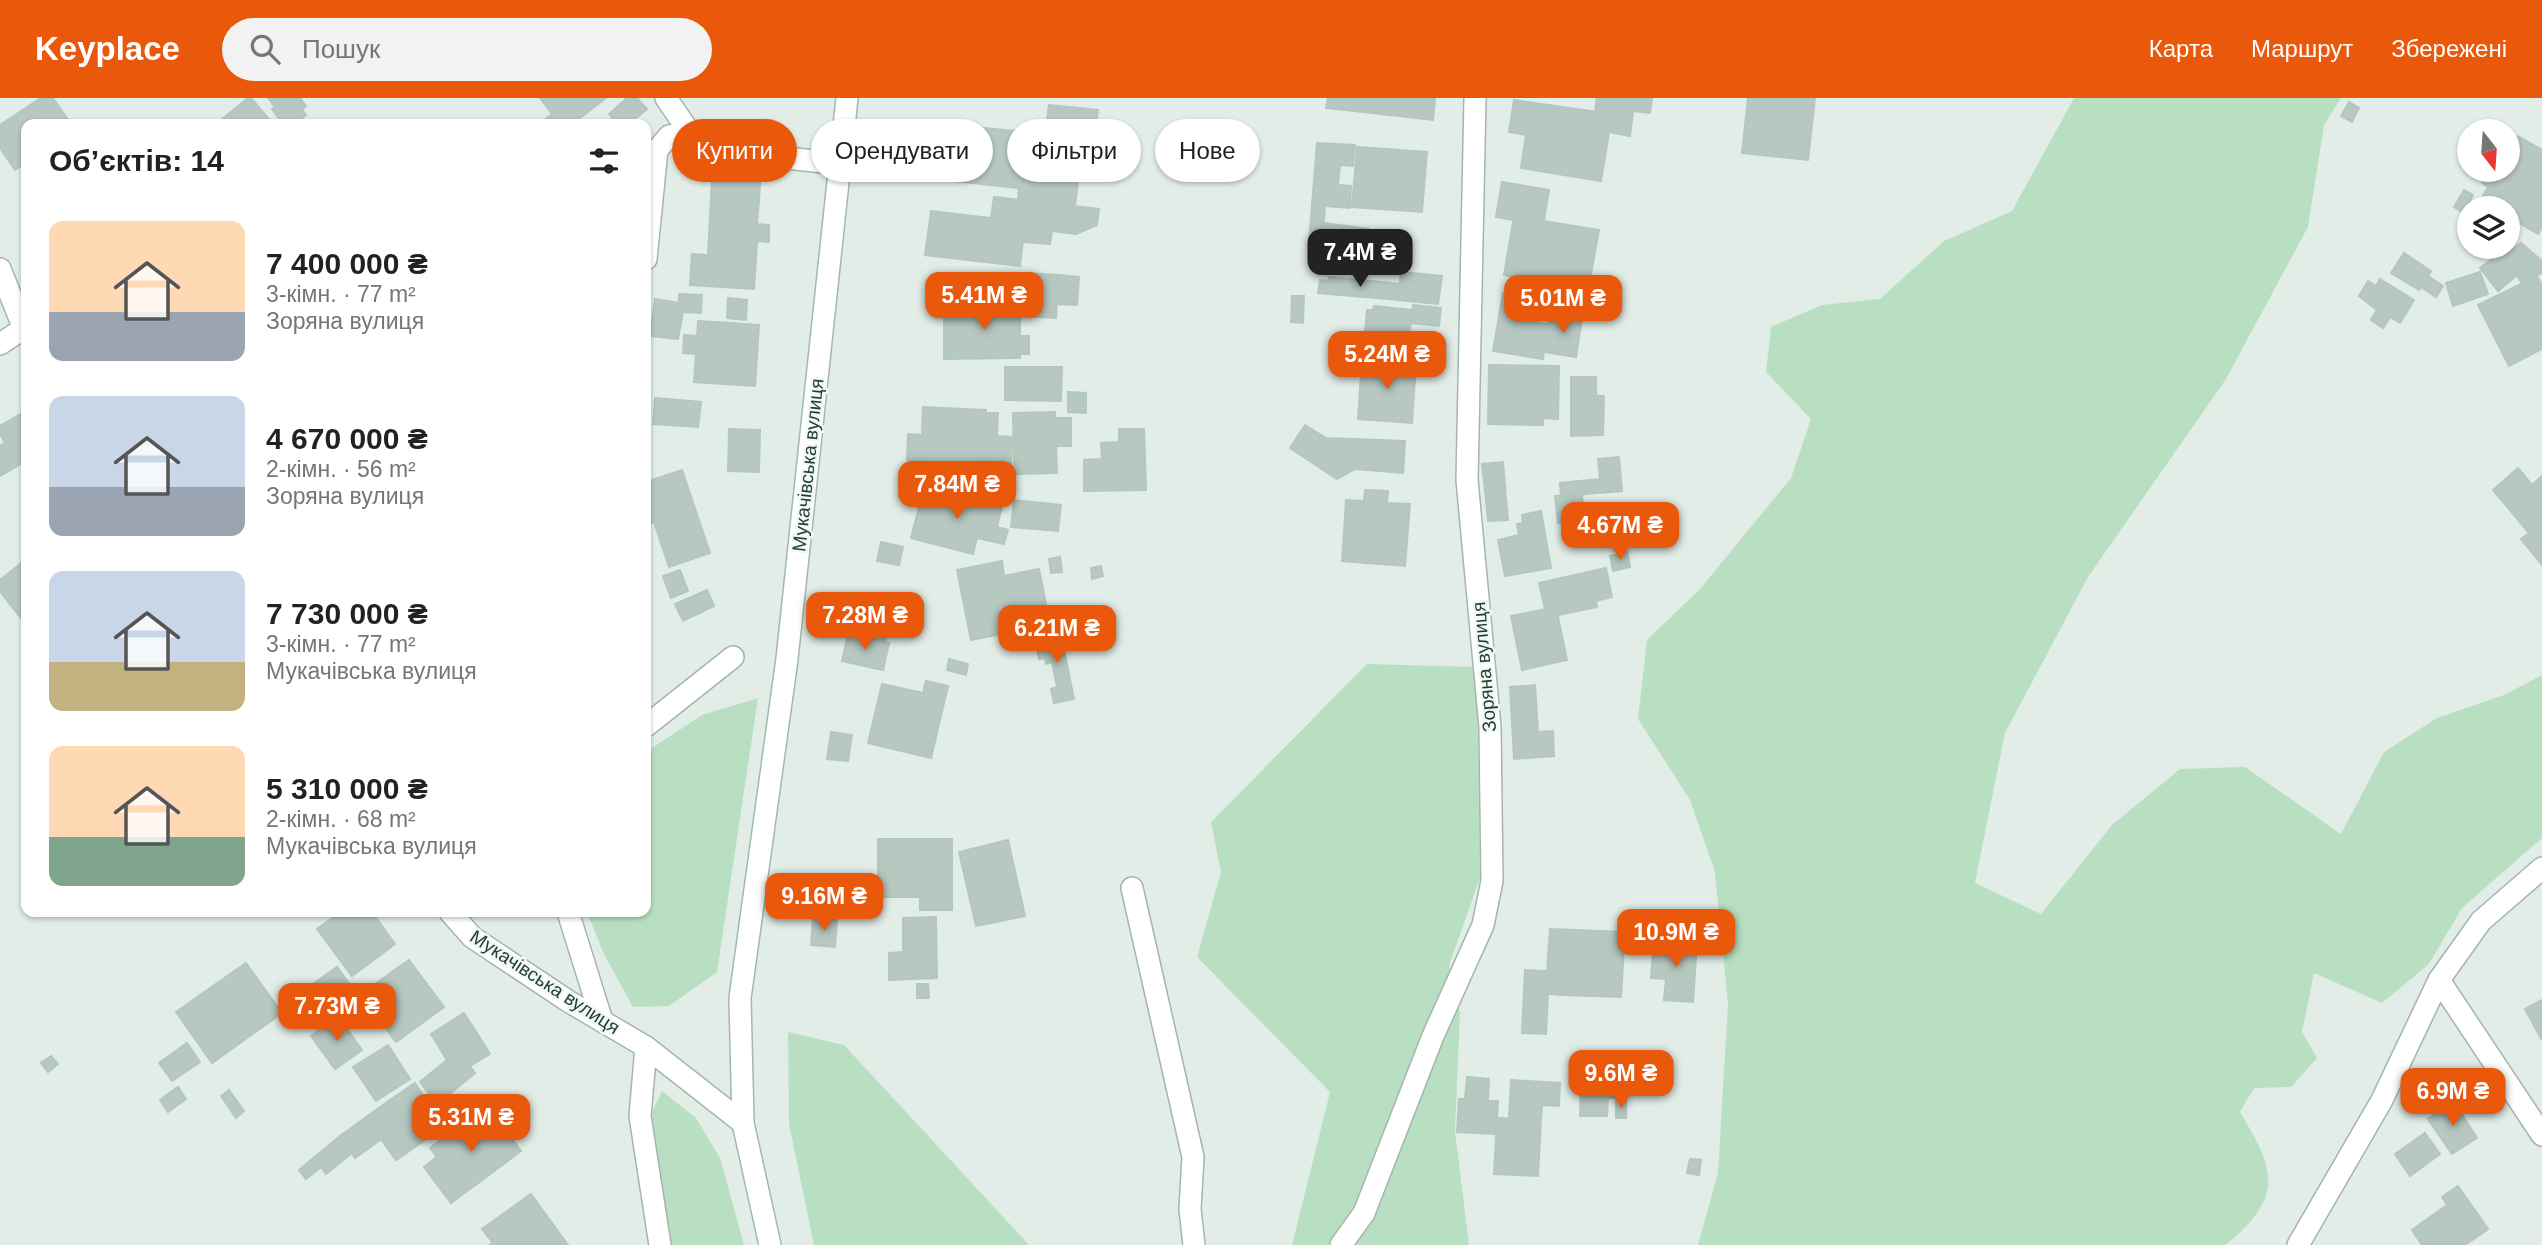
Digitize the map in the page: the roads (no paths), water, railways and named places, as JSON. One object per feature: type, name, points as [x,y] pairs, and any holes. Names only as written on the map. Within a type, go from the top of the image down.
[{"type":"street","points":[[666,98],[680,119]]},
{"type":"street","name":"Мукачівська вулиця","points":[[845,119],[847,98]]},
{"type":"street","name":"Зоряна вулиця","points":[[1341,1245],[1364,1213],[1433,1036],[1483,925],[1492,881],[1490,727],[1467,480],[1475,98]]},
{"type":"street","points":[[651,209],[657,150],[672,136]]},
{"type":"street","name":"Мукачівська вулиця","points":[[770,1245],[743,1123],[740,998],[787,659],[839,182]]},
{"type":"street","points":[[0,269],[21,322]]},
{"type":"street","points":[[0,344],[21,334]]},
{"type":"street","points":[[651,722],[733,657]]},
{"type":"street","points":[[2298,1245],[2382,1100],[2440,980],[2481,921],[2542,869]]},
{"type":"street","points":[[1132,888],[1193,1157],[1190,1209],[1194,1245]]},
{"type":"street","name":"Мукачівська вулиця","points":[[454,917],[472,937],[568,1001],[646,1047],[743,1123]]},
{"type":"street","points":[[570,917],[602,1021]]},
{"type":"street","points":[[2440,980],[2542,1135]]},
{"type":"street","points":[[646,1047],[640,1116],[660,1245]]}]
